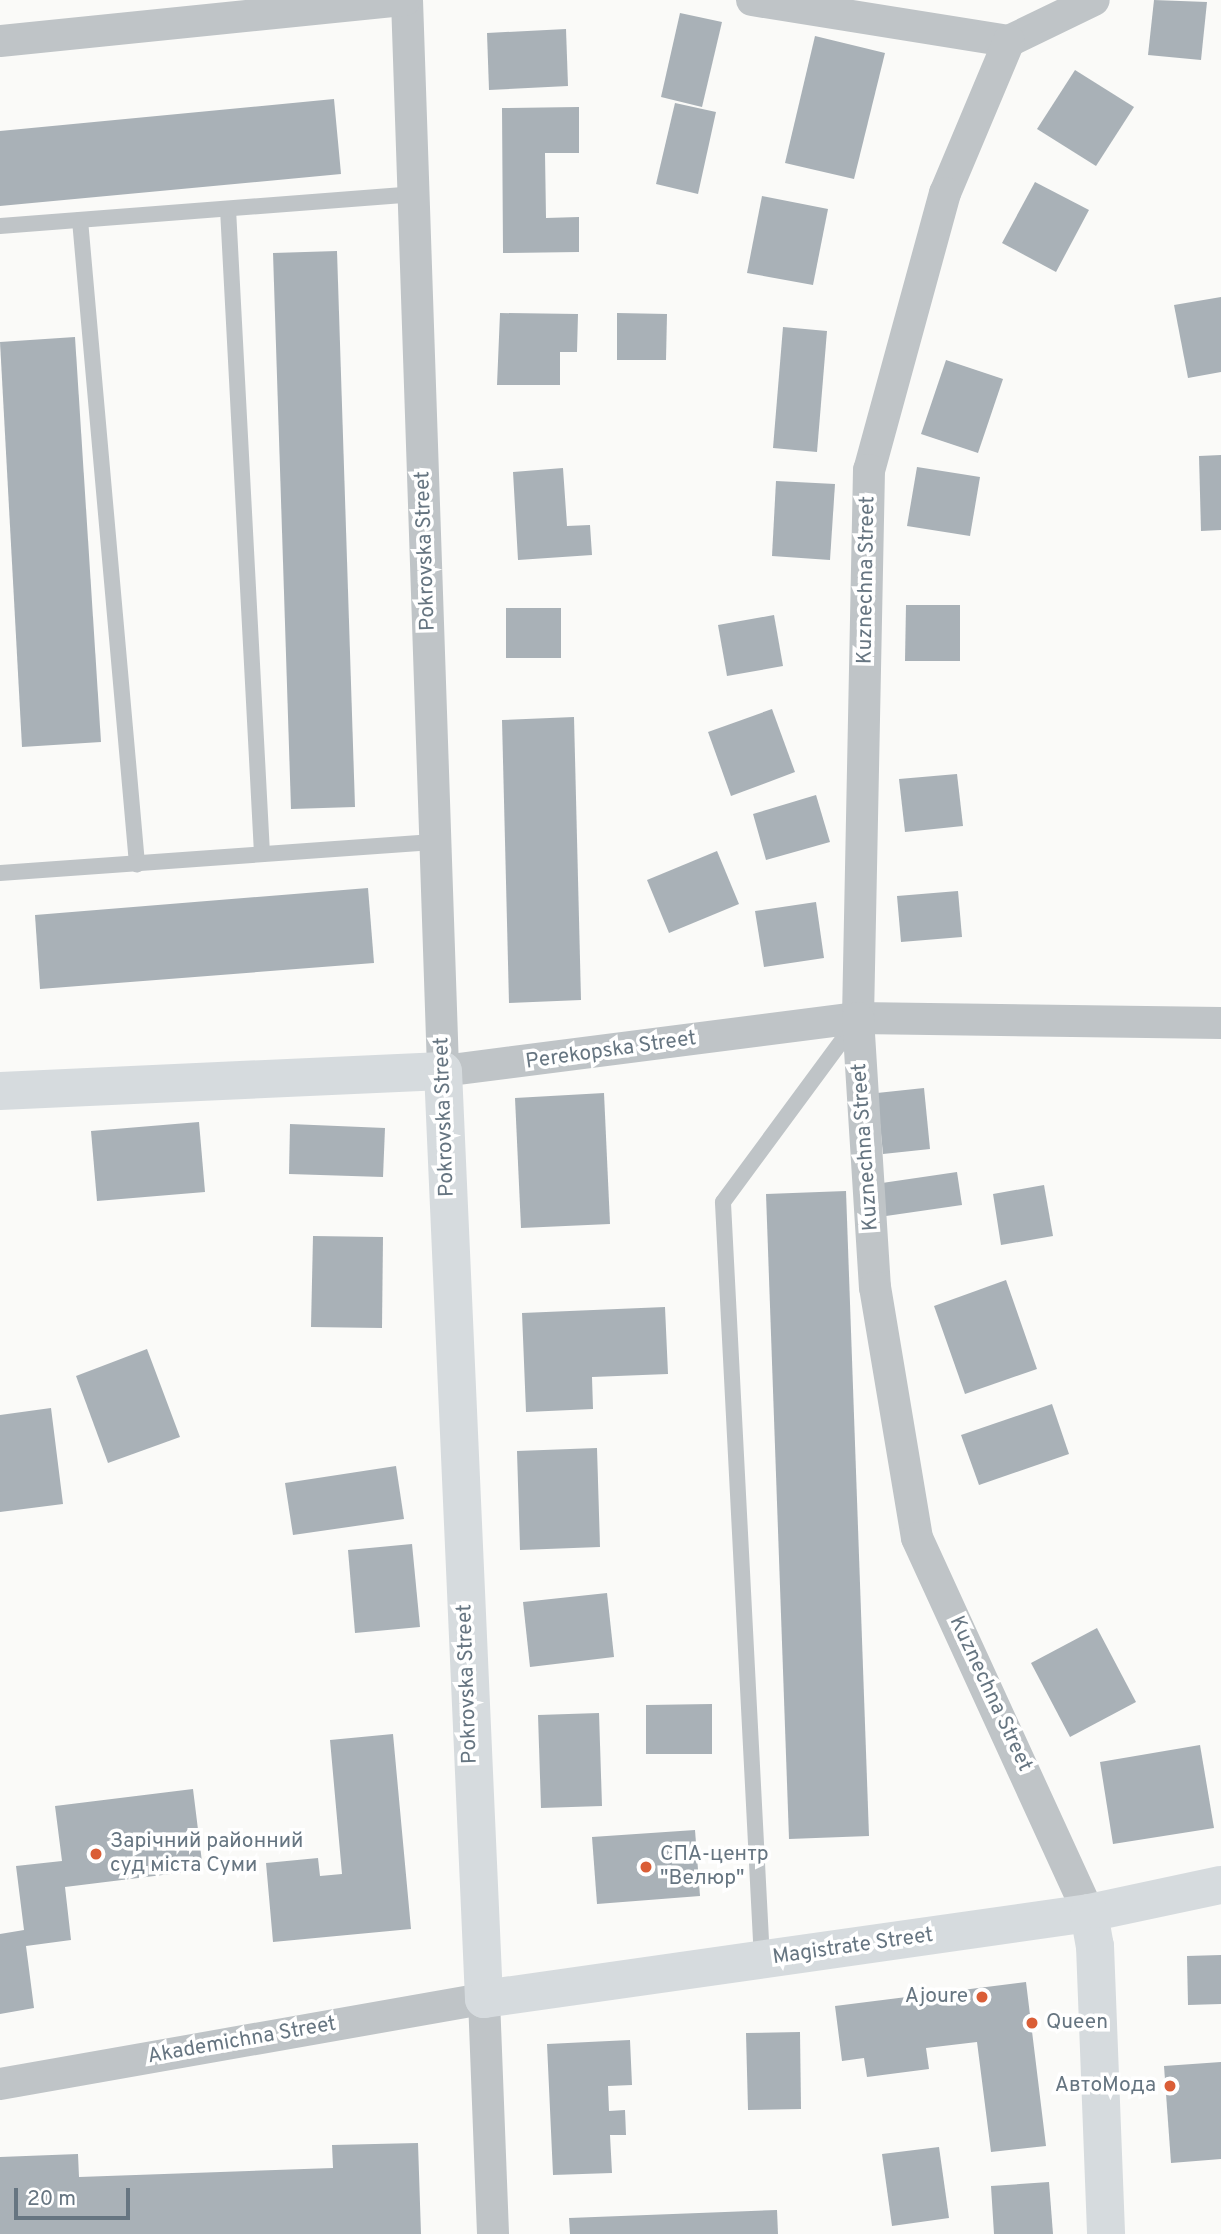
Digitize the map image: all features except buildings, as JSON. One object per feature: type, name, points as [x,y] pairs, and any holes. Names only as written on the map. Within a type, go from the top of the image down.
[{"type":"street","points":[[0,41],[171,10],[406,0]]},
{"type":"street","name":"Pokrovska Street","points":[[406,0],[443,1071],[493,2234]]},
{"type":"street","points":[[752,0],[1009,41],[1094,0]]},
{"type":"street","name":"Kuznechna Street","points":[[1009,41],[945,193],[869,470],[858,1018],[876,1287],[917,1538],[1088,1913],[1096,1946],[1106,2234]]},
{"type":"street","name":"Perekopska Street","points":[[0,1091],[443,1071],[858,1018],[1221,1023]]},
{"type":"street","name":"Magistrate Street","points":[[484,1999],[1088,1913],[1221,1885]]},
{"type":"street","name":"Akademichna Street","points":[[0,2084],[484,1999]]},
{"type":"lane","points":[[0,226],[414,194]]},
{"type":"lane","points":[[228,209],[262,855]]},
{"type":"lane","points":[[80,220],[136,864]]},
{"type":"lane","points":[[0,873],[437,842]]},
{"type":"lane","points":[[762,1960],[723,1202],[858,1018]]},
{"type":"place","name":"Зарічний районний суд міста Суми","points":[[96,1854]]},
{"type":"place","name":"СПА-центр \"Велюр\"","points":[[646,1867]]},
{"type":"place","name":"Ajoure","points":[[982,1997]]},
{"type":"place","name":"Queen","points":[[1032,2023]]},
{"type":"place","name":"АвтоМода","points":[[1170,2086]]}]
